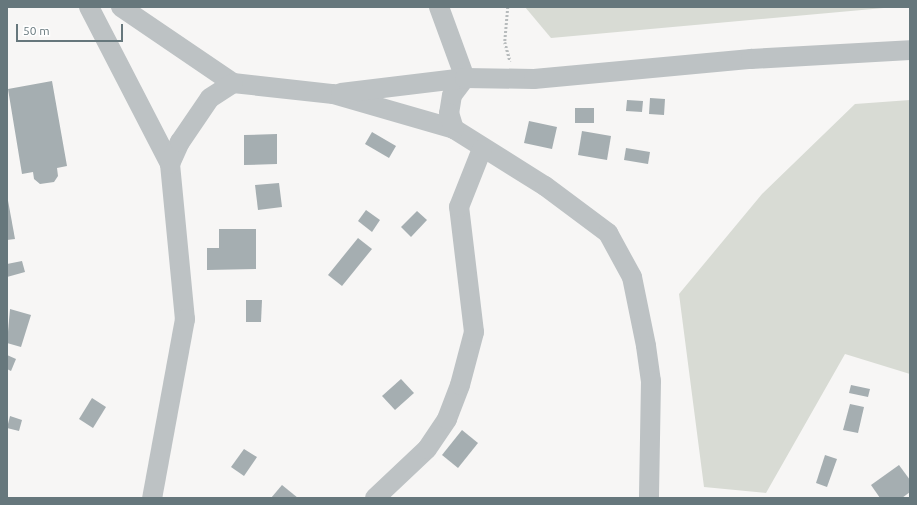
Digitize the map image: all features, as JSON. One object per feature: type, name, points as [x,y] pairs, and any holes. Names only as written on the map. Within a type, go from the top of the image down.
[{"type":"street","points":[[89,7],[170,164],[185,319],[152,498]]},
{"type":"street","points":[[121,7],[233,83],[333,94],[454,129],[482,149],[545,186],[608,233],[632,277],[651,381],[649,498]]},
{"type":"street","points":[[439,7],[465,78]]},
{"type":"street","points":[[333,94],[465,78],[534,79],[751,59],[910,50]]},
{"type":"street","points":[[454,129],[449,113],[452,95],[465,78]]},
{"type":"street","points":[[170,164],[180,142],[210,98],[233,83]]},
{"type":"street","points":[[375,498],[427,449],[447,419],[460,385],[474,332],[459,207],[482,149]]},
{"type":"path","points":[[508,7],[505,42],[510,61],[534,79]]},
{"type":"shaded area","points":[[525,7],[895,7],[551,38]]},
{"type":"shaded area","points":[[910,100],[910,374],[845,354],[766,493],[704,487],[679,294],[762,194],[855,104]]},
{"type":"building","points":[[52,81],[67,166],[57,168],[58,176],[54,182],[40,184],[34,179],[33,172],[22,174],[8,89]]},
{"type":"building","points":[[650,98],[665,99],[664,115],[649,114]]},
{"type":"building","points":[[627,100],[643,101],[642,112],[626,111]]},
{"type":"building","points":[[575,108],[594,108],[594,123],[575,123]]},
{"type":"building","points":[[529,121],[557,127],[552,149],[524,143]]},
{"type":"building","points":[[582,131],[611,136],[607,160],[578,155]]},
{"type":"building","points":[[372,132],[396,146],[389,158],[365,144]]},
{"type":"building","points":[[277,134],[277,164],[244,165],[244,135]]},
{"type":"building","points":[[626,148],[650,152],[648,164],[624,160]]},
{"type":"building","points":[[279,183],[282,207],[258,210],[255,185]]},
{"type":"building","points":[[7,195],[15,239],[7,240]]},
{"type":"building","points":[[366,210],[380,220],[372,232],[358,221]]},
{"type":"building","points":[[417,211],[427,220],[411,237],[401,227]]},
{"type":"building","points":[[219,229],[256,229],[256,269],[207,270],[207,248],[219,248]]},
{"type":"building","points":[[358,238],[372,249],[342,286],[328,275]]},
{"type":"building","points":[[22,261],[25,272],[7,277],[7,264]]},
{"type":"building","points":[[246,300],[262,300],[261,322],[246,322]]},
{"type":"building","points":[[10,309],[31,315],[21,347],[7,343]]},
{"type":"building","points":[[7,355],[16,359],[11,371],[7,369]]},
{"type":"building","points":[[401,379],[414,393],[395,410],[382,396]]},
{"type":"building","points":[[851,385],[870,389],[868,397],[849,393]]},
{"type":"building","points":[[92,398],[106,407],[93,428],[79,419]]},
{"type":"building","points":[[850,404],[864,407],[858,433],[843,430]]},
{"type":"building","points":[[10,416],[22,420],[19,431],[7,428]]},
{"type":"building","points":[[462,430],[478,443],[458,468],[442,455]]},
{"type":"building","points":[[244,449],[257,457],[244,476],[231,467]]},
{"type":"building","points":[[825,455],[837,459],[827,487],[816,483]]},
{"type":"building","points":[[899,465],[910,480],[910,492],[902,498],[880,498],[871,485]]},
{"type":"building","points":[[282,485],[298,498],[271,498]]}]
